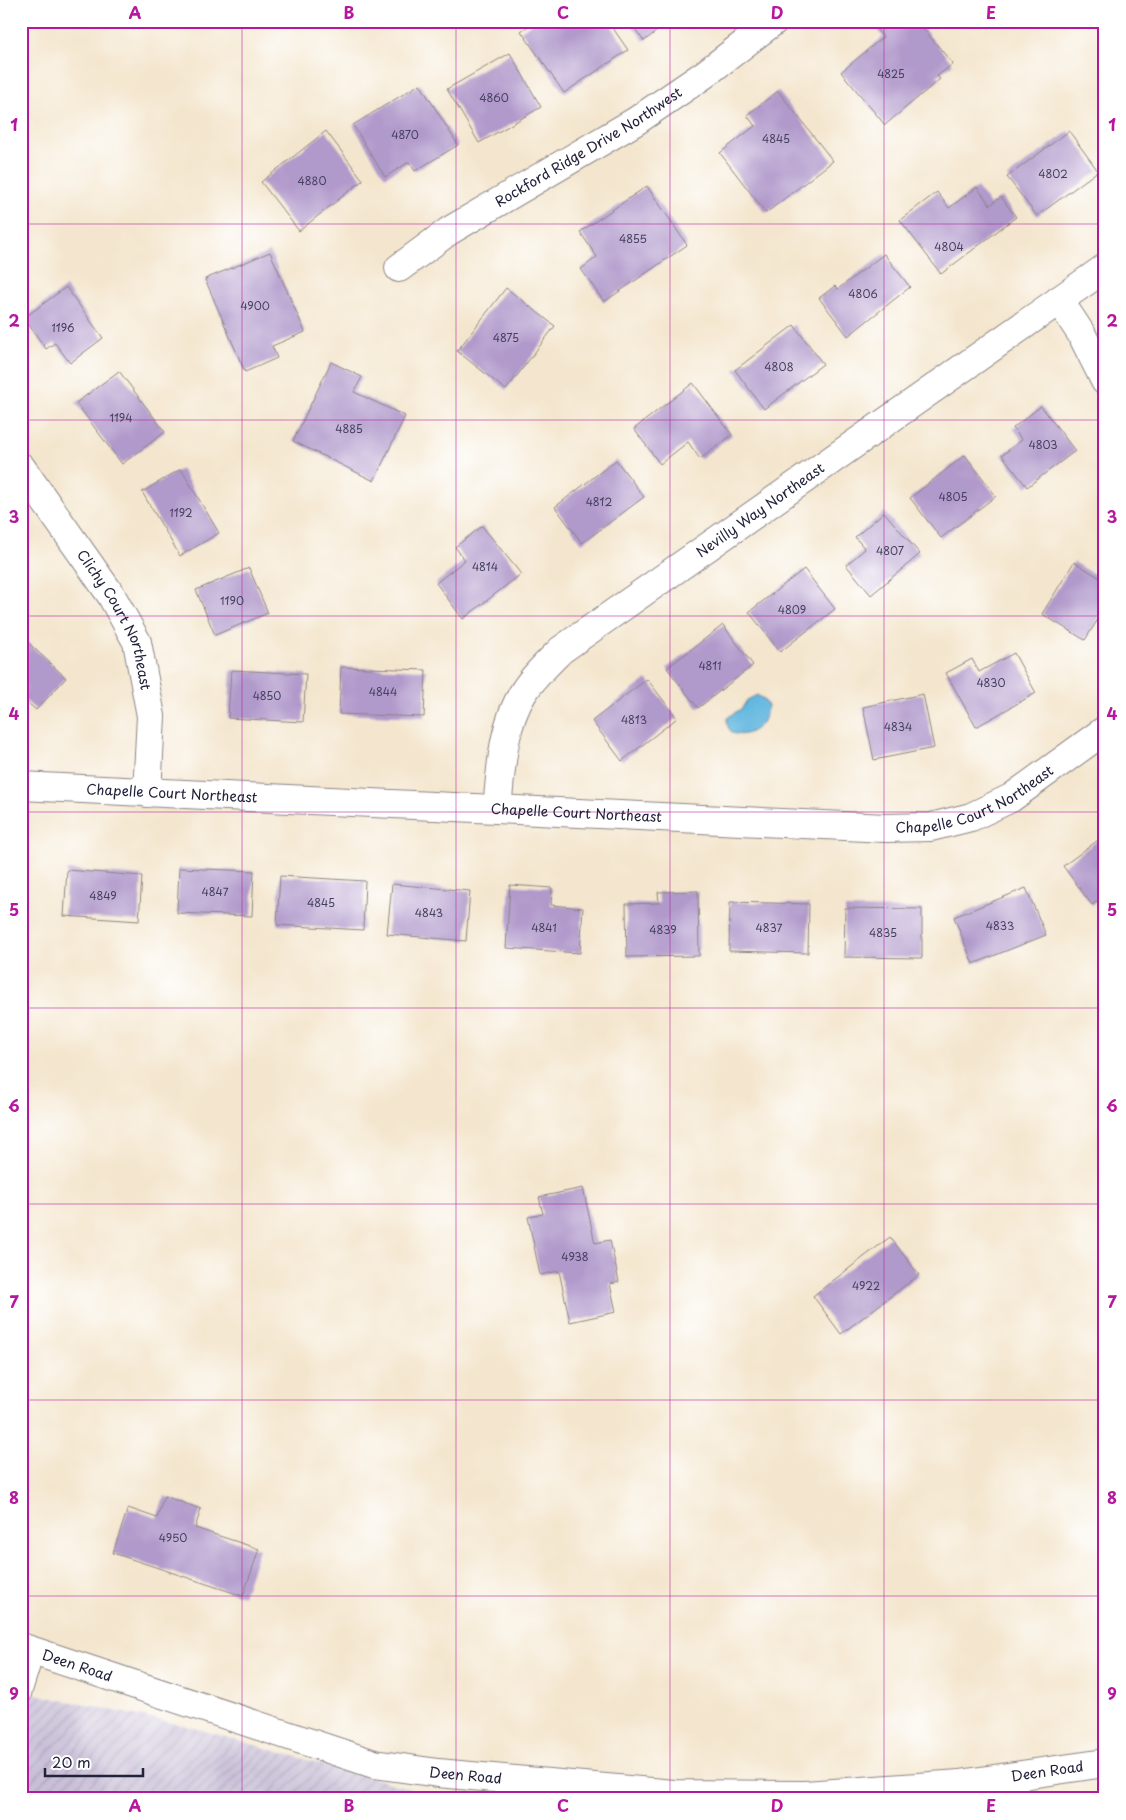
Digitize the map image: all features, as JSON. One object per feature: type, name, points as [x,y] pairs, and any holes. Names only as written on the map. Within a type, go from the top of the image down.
[{"type":"street","name":"Rockford Ridge Drive Northwest","points":[[398,268],[449,231],[636,120],[705,74],[774,21]]},
{"type":"street","name":"Nevilly Way Northeast","points":[[497,809],[508,727],[522,695],[538,673],[561,650],[1105,268]]},
{"type":"street","points":[[1059,300],[1082,335],[1105,381]]},
{"type":"street","name":"Clichy Court Northeast","points":[[21,467],[111,595],[137,642],[151,716],[147,793]]},
{"type":"street","name":"Chapelle Court Northeast","points":[[21,786],[886,828],[931,827],[970,817],[1011,798],[1105,730]]},
{"type":"street","name":"Deen Road","points":[[28,1650],[374,1764],[438,1773],[674,1794],[805,1795],[960,1784],[1105,1764]]},
{"type":"lane","points":[[21,1697],[28,1650]]},
{"type":"shaded area","points":[[21,1688],[43,1696],[187,1726],[436,1796],[438,1799],[21,1799]]},
{"type":"water","points":[[757,695],[768,706],[763,721],[750,732],[739,735],[734,733],[730,730],[727,718],[742,708],[747,700]]},
{"type":"building","points":[[535,21],[608,21],[628,50],[564,93],[521,31]]},
{"type":"building","points":[[629,21],[670,21],[644,41]]},
{"type":"building","points":[[869,21],[917,21],[953,64],[937,76],[940,79],[885,125],[841,72],[883,37]]},
{"type":"building","points":[[510,53],[541,107],[479,143],[447,89]]},
{"type":"building","points":[[420,84],[458,145],[415,171],[409,162],[385,177],[353,125]]},
{"type":"building","points":[[778,91],[833,161],[766,213],[720,153],[755,126],[747,115]]},
{"type":"building","points":[[326,131],[363,180],[299,231],[261,182]]},
{"type":"building","points":[[1069,131],[1098,171],[1037,216],[1007,177]]},
{"type":"building","points":[[647,186],[687,245],[604,302],[581,269],[597,257],[580,232]]},
{"type":"building","points":[[977,187],[990,205],[1001,197],[1016,217],[941,274],[900,220],[937,192],[949,208]]},
{"type":"building","points":[[270,252],[305,332],[272,346],[277,358],[245,372],[205,279]]},
{"type":"building","points":[[884,254],[910,287],[848,336],[819,298],[835,286],[838,289]]},
{"type":"building","points":[[66,287],[103,338],[70,363],[55,343],[46,349],[24,318]]},
{"type":"building","points":[[506,288],[555,326],[506,390],[457,351]]},
{"type":"building","points":[[794,325],[823,364],[764,409],[735,370]]},
{"type":"building","points":[[331,362],[362,377],[354,392],[405,416],[374,481],[293,441]]},
{"type":"building","points":[[119,371],[165,432],[122,464],[76,403]]},
{"type":"building","points":[[693,383],[732,435],[700,459],[688,442],[660,464],[634,429]]},
{"type":"building","points":[[1041,406],[1075,451],[1027,487],[1002,455],[1022,440],[1013,428]]},
{"type":"building","points":[[965,455],[996,496],[941,538],[910,498]]},
{"type":"building","points":[[616,460],[644,497],[582,543],[555,507]]},
{"type":"building","points":[[181,469],[219,533],[180,556],[142,492]]},
{"type":"building","points":[[884,512],[920,554],[871,595],[846,565],[865,549],[855,537]]},
{"type":"building","points":[[482,526],[521,574],[463,619],[436,583],[465,560],[455,547]]},
{"type":"building","points":[[1074,562],[1105,581],[1105,608],[1085,640],[1042,614]]},
{"type":"building","points":[[249,568],[268,613],[215,635],[196,590]]},
{"type":"building","points":[[804,569],[835,609],[780,652],[749,612]]},
{"type":"building","points":[[723,625],[753,665],[698,708],[667,668]]},
{"type":"building","points":[[21,636],[66,678],[36,710],[21,697]]},
{"type":"building","points":[[1014,653],[1036,693],[976,727],[946,673],[972,659],[979,672]]},
{"type":"building","points":[[341,667],[426,670],[424,717],[339,714]]},
{"type":"building","points":[[231,670],[306,674],[303,722],[228,718]]},
{"type":"building","points":[[647,679],[677,718],[622,761],[592,721]]},
{"type":"building","points":[[923,694],[934,748],[874,760],[863,707]]},
{"type":"building","points":[[1105,835],[1105,895],[1092,905],[1063,866]]},
{"type":"building","points":[[21,863],[26,864],[23,918],[21,918]]},
{"type":"building","points":[[179,868],[254,871],[252,916],[177,913]]},
{"type":"building","points":[[67,870],[142,876],[139,921],[64,916]]},
{"type":"building","points":[[280,876],[365,881],[363,930],[277,925]]},
{"type":"building","points":[[392,884],[470,891],[466,941],[387,934]]},
{"type":"building","points":[[510,885],[552,888],[551,905],[583,908],[580,953],[506,948]]},
{"type":"building","points":[[1026,888],[1046,935],[973,964],[954,917]]},
{"type":"building","points":[[698,891],[699,956],[627,957],[626,904],[659,903],[658,892]]},
{"type":"building","points":[[730,902],[809,904],[808,953],[729,951]]},
{"type":"building","points":[[845,908],[922,909],[922,958],[844,957]]},
{"type":"building","points":[[583,1188],[595,1243],[610,1240],[619,1282],[610,1284],[616,1312],[570,1322],[559,1271],[540,1275],[528,1217],[543,1214],[539,1197]]},
{"type":"building","points":[[890,1237],[919,1275],[841,1334],[813,1296]]},
{"type":"building","points":[[164,1496],[201,1509],[195,1528],[259,1549],[243,1596],[113,1553],[128,1508],[157,1518]]}]
